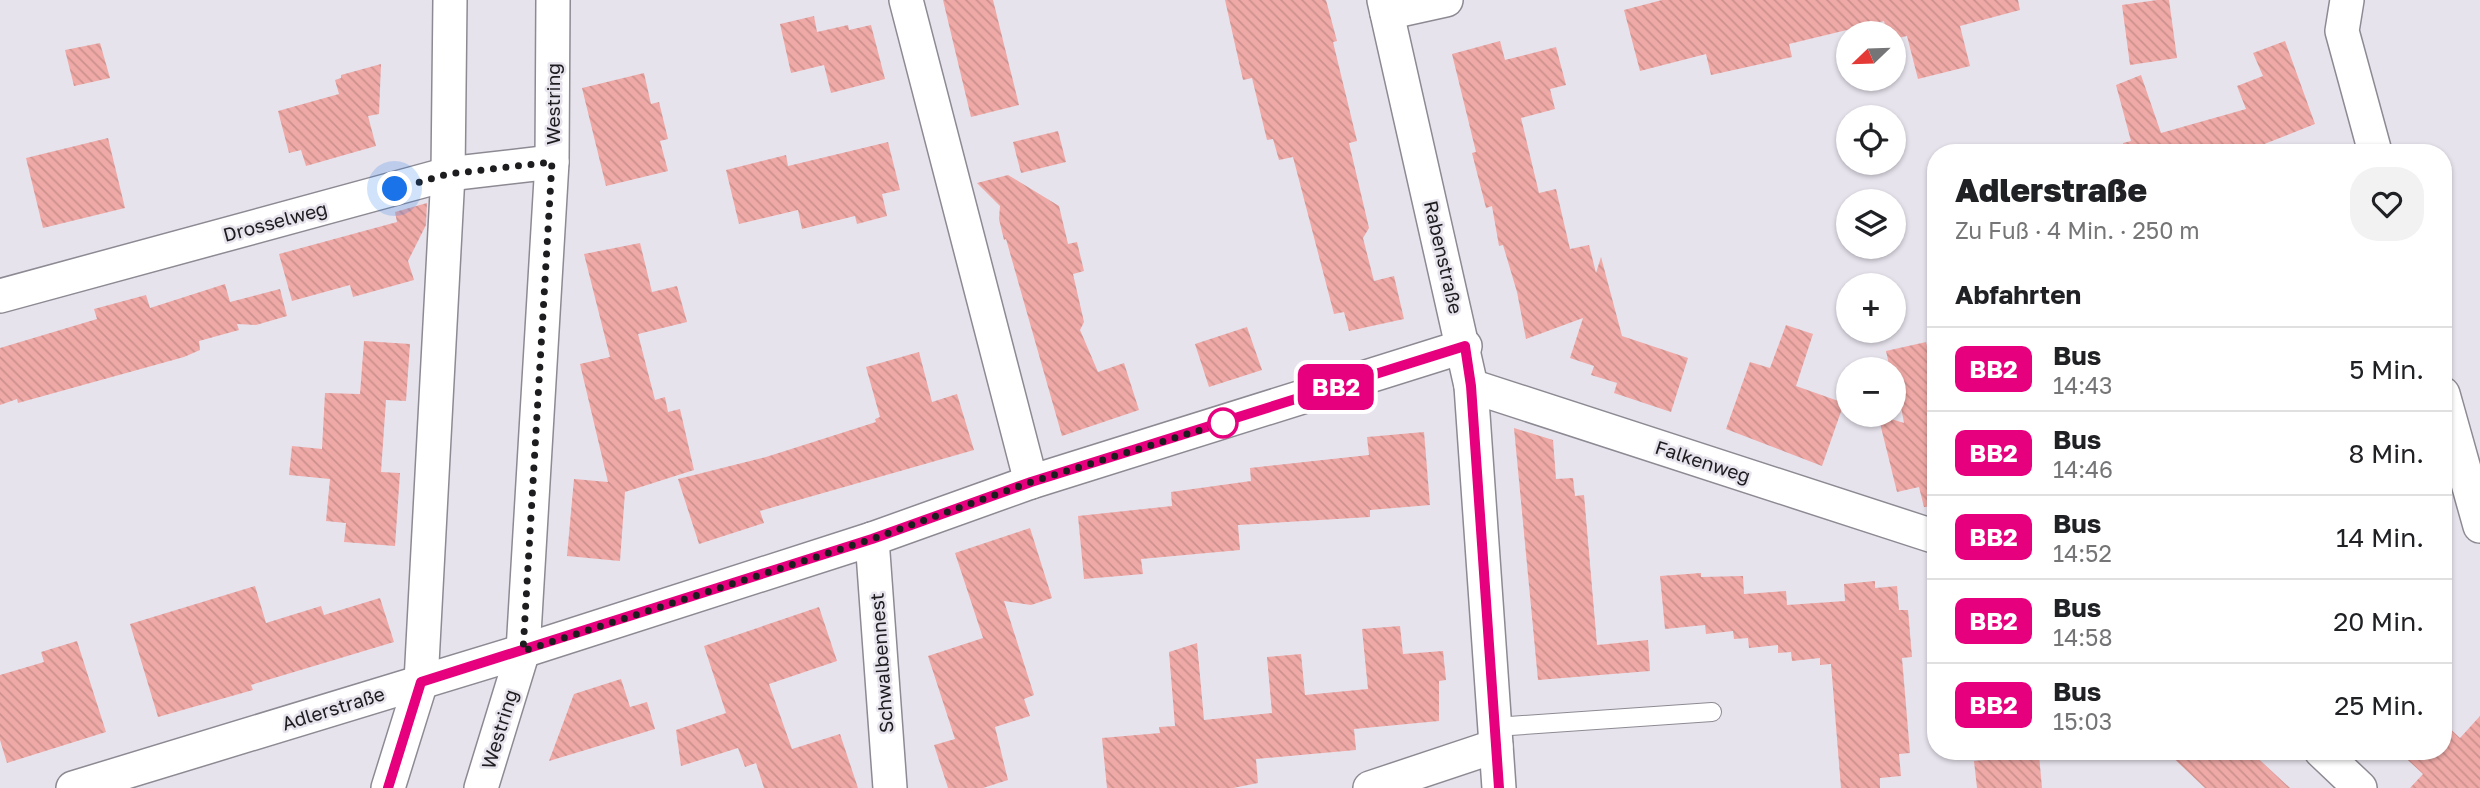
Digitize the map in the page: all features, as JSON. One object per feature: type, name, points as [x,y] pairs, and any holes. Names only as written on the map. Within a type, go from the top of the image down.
[{"type":"street","points":[[388,788],[421,682],[448,174],[450,0]]},
{"type":"street","name":"Westring","points":[[481,788],[523,651],[552,162],[553,0]]},
{"type":"street","points":[[906,0],[1031,482]]},
{"type":"street","points":[[1386,7],[1446,0]]},
{"type":"street","points":[[2347,0],[2342,31],[2373,144]]},
{"type":"street","name":"Rabenstraße","points":[[1386,7],[1465,346],[1471,386],[1499,788]]},
{"type":"street","name":"Drosselweg","points":[[0,296],[448,174],[552,162]]},
{"type":"street","name":"Adlerstraße","points":[[73,788],[523,651],[872,539],[1031,482],[1465,346]]},
{"type":"street","name":"Falkenweg","points":[[1471,386],[1927,534]]},
{"type":"street","points":[[2452,426],[2480,526]]},
{"type":"street","name":"Schwalbennest","points":[[872,539],[890,788]]},
{"type":"street","points":[[1370,788],[1495,736]]},
{"type":"street","points":[[2330,760],[2360,788]]},
{"type":"lane","points":[[1495,736],[1712,712]]},
{"type":"building","points":[[943,0],[993,0],[1019,105],[971,117]]},
{"type":"building","points":[[1225,0],[1326,0],[1337,41],[1333,42],[1357,141],[1349,143],[1369,228],[1363,238],[1374,281],[1394,276],[1404,319],[1349,331],[1344,312],[1334,314],[1293,157],[1279,160],[1273,139],[1267,140],[1252,78],[1243,80]]},
{"type":"building","points":[[1662,0],[2018,0],[2020,10],[1960,26],[1970,66],[1918,79],[1906,36],[1906,21],[1836,21],[1836,33],[1789,44],[1792,57],[1711,75],[1706,54],[1640,71],[1624,10]]},
{"type":"building","points":[[2169,0],[2177,58],[2130,65],[2122,5]]},
{"type":"building","points":[[814,16],[817,32],[848,25],[849,30],[871,25],[885,79],[831,93],[824,65],[791,73],[780,24]]},
{"type":"building","points":[[1500,41],[1505,60],[1556,47],[1566,85],[1550,89],[1555,109],[1521,118],[1539,193],[1556,189],[1570,249],[1589,245],[1596,273],[1601,257],[1622,336],[1688,358],[1671,412],[1614,393],[1617,383],[1591,375],[1594,366],[1570,358],[1583,318],[1526,339],[1517,292],[1503,245],[1499,246],[1492,206],[1486,208],[1472,153],[1476,152],[1452,54]]},
{"type":"building","points":[[2285,41],[2315,124],[2264,144],[2123,144],[2131,141],[2116,85],[2141,75],[2161,133],[2246,109],[2237,86],[2263,76],[2253,53]]},
{"type":"building","points":[[100,43],[110,78],[74,86],[65,50]]},
{"type":"building","points":[[381,64],[379,114],[368,116],[376,146],[306,166],[301,150],[289,153],[278,111],[339,94],[335,80],[341,78],[341,75]]},
{"type":"building","points":[[644,73],[651,104],[659,102],[668,139],[660,141],[668,171],[606,186],[582,88]]},
{"type":"building","points":[[1058,131],[1066,162],[1021,173],[1013,142]]},
{"type":"building","points":[[108,138],[125,208],[43,228],[26,158]]},
{"type":"building","points":[[888,142],[900,190],[882,194],[887,216],[857,224],[855,216],[802,229],[798,210],[739,224],[726,170],[786,155],[788,166]]},
{"type":"building","points":[[1008,175],[1059,206],[1068,244],[1077,242],[1084,271],[1073,274],[1084,322],[1080,330],[1098,372],[1124,363],[1139,410],[1062,436],[1006,239],[1004,240],[999,219],[1000,206],[977,183]]},
{"type":"building","points":[[427,203],[426,225],[408,261],[414,280],[353,297],[350,285],[292,301],[279,254],[397,222],[395,212]]},
{"type":"building","points":[[640,243],[652,292],[677,286],[687,322],[638,334],[655,400],[665,397],[668,412],[680,409],[694,470],[625,492],[620,561],[567,556],[574,479],[608,482],[580,364],[610,357],[584,254]]},
{"type":"building","points":[[225,284],[230,302],[280,289],[287,316],[256,325],[237,324],[239,330],[199,341],[200,350],[184,357],[18,403],[17,399],[0,405],[0,348],[97,319],[94,309],[146,295],[150,308]]},
{"type":"building","points":[[1786,325],[1813,334],[1796,386],[1836,400],[1836,426],[1822,466],[1726,429],[1750,362],[1770,368]]},
{"type":"building","points":[[1247,327],[1262,370],[1209,387],[1195,344]]},
{"type":"building","points":[[364,341],[410,344],[406,401],[386,400],[381,472],[400,473],[395,546],[344,542],[346,523],[326,521],[330,479],[289,475],[292,446],[322,449],[325,393],[360,394]]},
{"type":"building","points":[[1926,342],[1927,507],[1924,507],[1919,487],[1897,492],[1881,427],[1906,427],[1906,357],[1887,357],[1886,351]]},
{"type":"building","points":[[919,352],[932,402],[957,394],[974,450],[760,511],[764,523],[699,544],[678,479],[766,457],[876,422],[875,419],[880,417],[866,367]]},
{"type":"building","points":[[1514,428],[1553,440],[1556,479],[1573,478],[1575,496],[1584,495],[1597,645],[1648,640],[1650,671],[1538,680]]},
{"type":"building","points":[[1424,432],[1430,505],[1370,510],[1370,517],[1238,525],[1240,550],[1141,559],[1143,574],[1084,579],[1078,516],[1172,506],[1171,492],[1251,481],[1250,468],[1369,455],[1367,437]]},
{"type":"building","points":[[1030,528],[1052,598],[1031,605],[1004,601],[1034,695],[1024,699],[1030,716],[995,727],[1008,780],[983,788],[948,788],[934,745],[955,739],[928,656],[983,638],[955,553]]},
{"type":"building","points":[[1701,573],[1701,577],[1743,576],[1744,594],[1786,591],[1787,605],[1845,601],[1844,584],[1875,581],[1875,588],[1897,586],[1899,610],[1908,610],[1912,657],[1902,658],[1910,753],[1899,754],[1901,776],[1880,778],[1880,788],[1841,788],[1831,664],[1820,665],[1820,658],[1792,661],[1791,652],[1778,653],[1778,645],[1749,648],[1748,638],[1734,639],[1733,631],[1706,634],[1705,625],[1665,629],[1660,576]]},
{"type":"building","points":[[255,586],[266,623],[321,606],[324,615],[380,598],[394,642],[251,685],[253,690],[158,717],[130,624]]},
{"type":"building","points":[[819,607],[837,661],[769,684],[792,749],[840,734],[858,788],[764,788],[756,763],[745,767],[738,748],[681,766],[676,730],[726,713],[704,646]]},
{"type":"building","points":[[1400,626],[1403,654],[1443,651],[1446,680],[1439,681],[1439,721],[1354,729],[1356,750],[1256,759],[1258,783],[1233,788],[1107,788],[1102,738],[1160,733],[1159,727],[1175,726],[1169,652],[1197,643],[1204,720],[1272,713],[1267,657],[1301,654],[1305,695],[1368,689],[1362,629]]},
{"type":"building","points":[[77,641],[106,732],[7,763],[0,740],[0,675],[44,662],[41,652]]},
{"type":"building","points":[[621,679],[630,707],[647,702],[655,729],[549,761],[574,694]]},
{"type":"building","points":[[2480,716],[2480,788],[2410,788],[2423,774],[2408,760],[2452,760],[2452,730],[2460,738]]},
{"type":"building","points":[[2039,760],[2042,788],[1977,788],[1974,761]]},
{"type":"building","points":[[2175,760],[2260,760],[2290,788],[2205,788]]},
{"type":"bus line","name":"BB2","points":[[388,788],[421,682],[872,539],[1031,482],[1465,346],[1471,386],[1499,788]]},
{"type":"route","points":[[395,189],[448,174],[552,162],[523,651],[872,539],[1031,482],[1223,423]]}]
